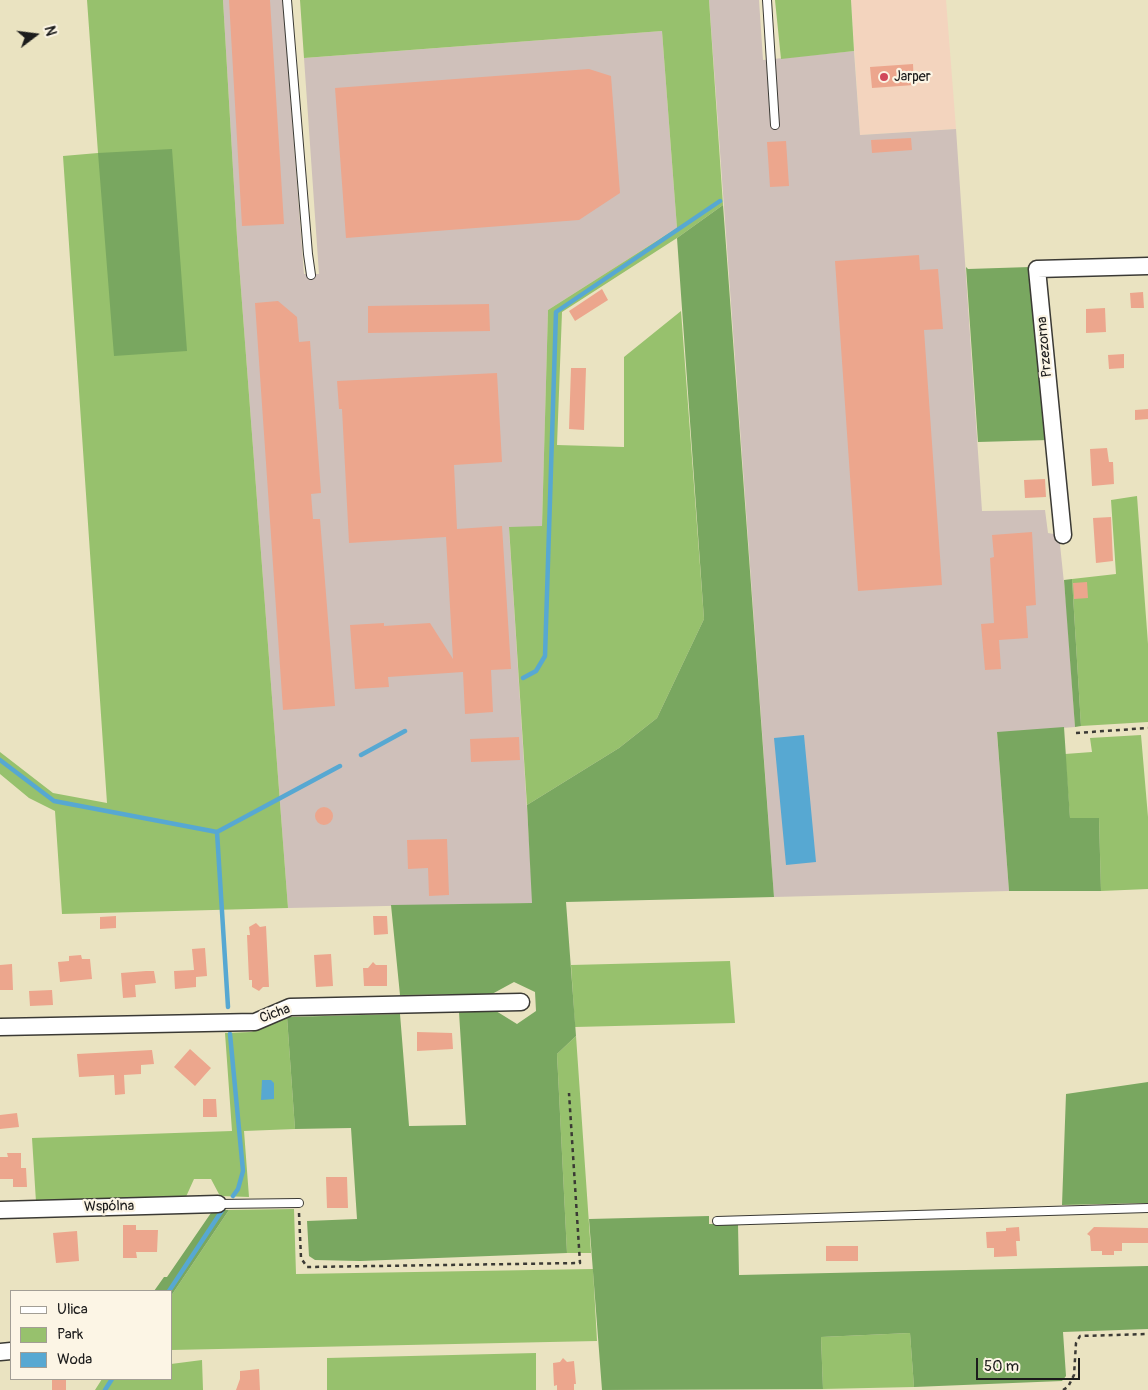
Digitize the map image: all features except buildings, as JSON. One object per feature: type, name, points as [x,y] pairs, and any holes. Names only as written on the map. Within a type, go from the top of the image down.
[{"type":"street","name":"Przezorna","points":[[1063,535],[1037,269],[1148,266]]},
{"type":"street","name":"Cicha","points":[[0,1027],[255,1022],[290,1007],[521,1002]]},
{"type":"street","name":"Wspólna","points":[[0,1210],[218,1204]]},
{"type":"lane","points":[[287,0],[308,254],[312,275]]},
{"type":"lane","points":[[767,0],[775,125]]},
{"type":"lane","points":[[218,1204],[299,1203]]},
{"type":"lane","points":[[716,1221],[1148,1208]]},
{"type":"path","points":[[1076,733],[1148,728]]},
{"type":"path","points":[[299,1203],[301,1258],[307,1266],[580,1263],[569,1093]]},
{"type":"path","points":[[1062,1390],[1068,1387],[1074,1375],[1076,1343],[1080,1336],[1148,1334]]},
{"type":"shaded area","points":[[223,0],[283,0],[304,274],[319,274],[304,58],[662,31],[677,228],[548,310],[542,527],[509,528],[533,903],[288,908],[237,237]]},
{"type":"shaded area","points":[[709,0],[759,0],[763,60],[854,51],[860,135],[956,129],[982,511],[1045,510],[1048,533],[1059,535],[1067,612],[1075,727],[997,733],[1009,891],[774,897]]},
{"type":"shaded area","points":[[851,0],[946,0],[956,129],[860,135]]},
{"type":"green space","points":[[87,0],[223,0],[237,237],[288,908],[62,914],[55,811],[29,798],[0,774],[0,752],[53,793],[107,803],[63,156],[98,153]]},
{"type":"green space","points":[[300,0],[709,0],[723,205],[677,238],[562,312],[557,445],[624,447],[624,357],[681,311],[704,619],[657,718],[619,748],[527,805],[509,527],[542,526],[548,310],[677,228],[662,31],[304,58]]},
{"type":"green space","points":[[775,0],[851,0],[854,51],[781,59]]},
{"type":"green space","points":[[172,149],[187,351],[114,356],[98,153]]},
{"type":"green space","points":[[723,205],[774,897],[566,902],[576,1036],[557,1054],[567,1253],[360,1261],[315,1260],[309,1256],[307,1221],[357,1219],[351,1128],[295,1129],[287,1017],[400,1014],[409,1126],[466,1125],[459,1012],[496,1011],[517,1024],[536,1011],[535,992],[514,982],[492,994],[400,995],[391,905],[532,903],[527,805],[619,748],[657,718],[704,619],[677,238]]},
{"type":"green space","points":[[966,267],[968,269],[1030,267],[1049,440],[978,442]]},
{"type":"green space","points":[[1137,496],[1148,644],[1148,722],[1081,726],[1072,579],[1116,574],[1111,500]]},
{"type":"green space","points":[[1072,579],[1081,726],[1075,727],[1064,580]]},
{"type":"green space","points":[[1064,727],[1070,818],[1099,818],[1101,891],[1009,891],[997,732]]},
{"type":"green space","points":[[1141,735],[1148,817],[1148,889],[1101,891],[1099,818],[1070,818],[1065,754],[1092,752],[1090,738]]},
{"type":"green space","points":[[730,961],[735,1023],[575,1027],[571,965]]},
{"type":"green space","points":[[287,1017],[295,1129],[244,1131],[249,1197],[220,1196],[211,1179],[194,1179],[185,1199],[36,1202],[32,1138],[232,1131],[225,1033],[251,1032]]},
{"type":"green space","points":[[576,1036],[591,1253],[567,1253],[557,1054]]},
{"type":"green space","points":[[1148,1082],[1148,1203],[1062,1205],[1066,1094]]},
{"type":"green space","points":[[294,1209],[296,1274],[593,1269],[597,1341],[172,1350],[172,1295],[229,1210]]},
{"type":"green space","points":[[213,1210],[229,1210],[172,1295],[172,1290],[155,1290],[164,1277],[167,1277]]},
{"type":"green space","points":[[709,1216],[709,1224],[738,1224],[739,1275],[1148,1266],[1148,1329],[1063,1332],[1066,1376],[1062,1381],[914,1387],[910,1333],[821,1337],[823,1389],[602,1390],[589,1219]]},
{"type":"green space","points":[[910,1333],[914,1387],[823,1389],[821,1337]]},
{"type":"green space","points":[[536,1353],[536,1390],[327,1390],[327,1358]]},
{"type":"green space","points":[[202,1360],[203,1390],[95,1390],[101,1380],[172,1380],[172,1364]]},
{"type":"water","points":[[804,735],[816,862],[786,865],[774,738]]},
{"type":"water","points":[[262,1080],[271,1080],[274,1083],[274,1099],[261,1100]]},
{"type":"waterway","points":[[523,678],[536,671],[545,656],[556,312],[720,201]]},
{"type":"waterway","points":[[361,755],[405,731]]},
{"type":"waterway","points":[[0,760],[54,801],[217,832],[340,766]]},
{"type":"waterway","points":[[217,832],[228,1007]]},
{"type":"waterway","points":[[230,1034],[243,1171],[238,1189],[233,1196]]},
{"type":"waterway","points":[[170,1290],[223,1209]]},
{"type":"waterway","points":[[105,1390],[111,1380]]},
{"type":"place","name":"Jarper","points":[[884,77]]}]
